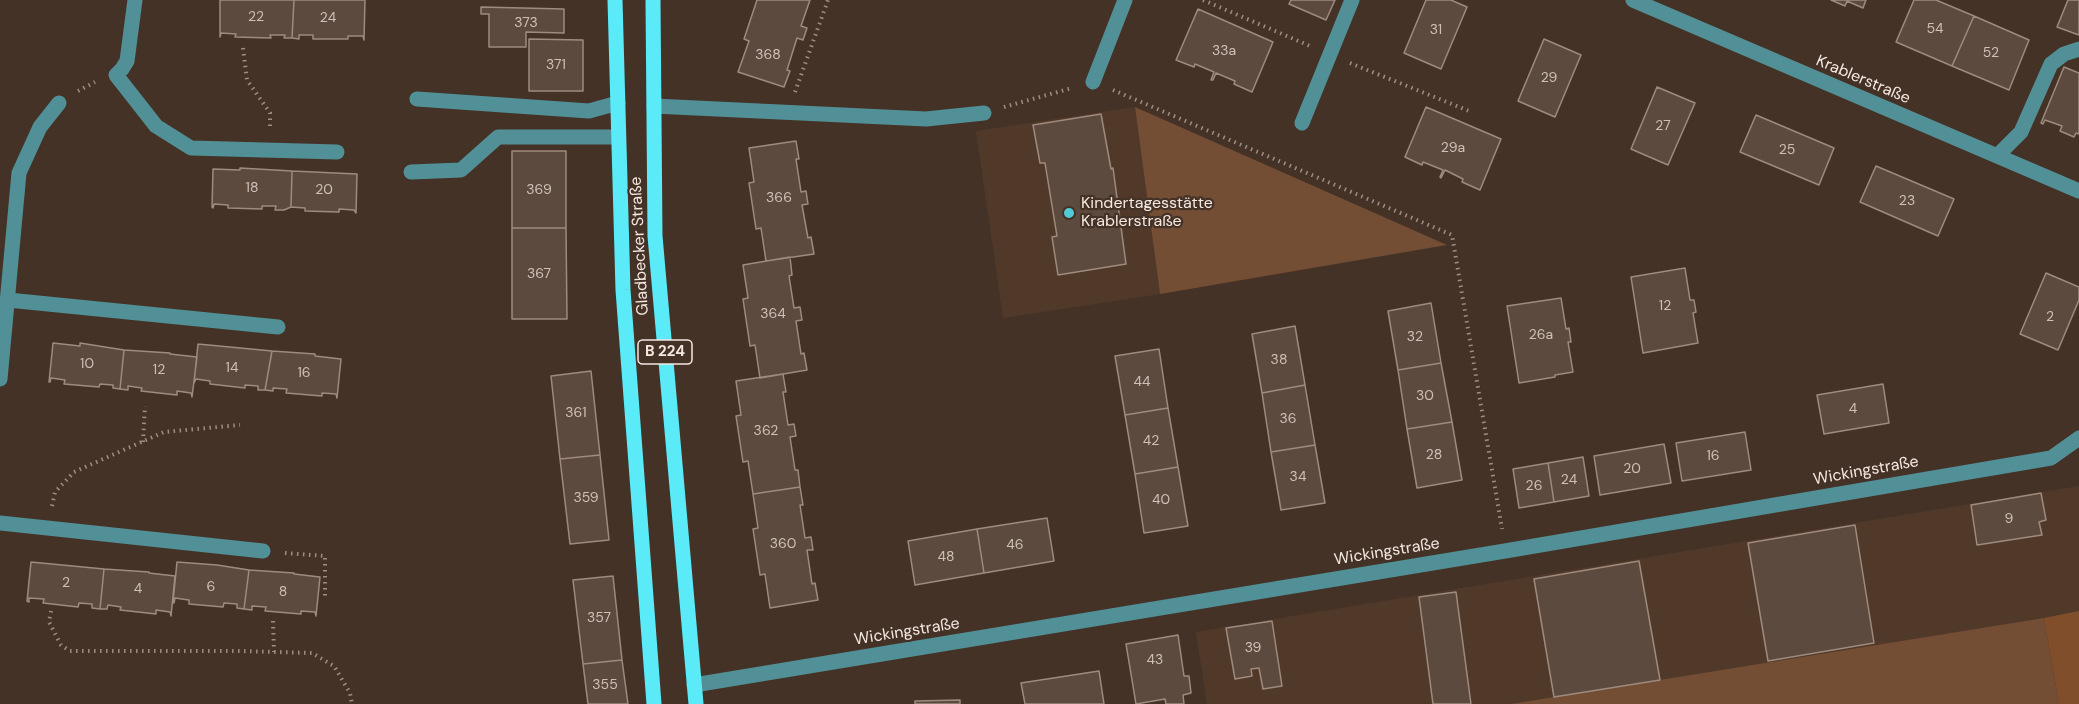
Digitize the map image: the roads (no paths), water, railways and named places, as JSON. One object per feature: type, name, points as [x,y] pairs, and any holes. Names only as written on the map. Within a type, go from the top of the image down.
[{"type":"main road","name":"Gladbecker Straße","points":[[615,0],[623,290],[654,704]]},
{"type":"main road","name":"Gladbecker Straße","points":[[653,0],[655,236],[696,704]]},
{"type":"street","points":[[135,0],[127,61],[116,75],[156,126],[191,148],[337,152]]},
{"type":"street","points":[[1093,82],[1125,0]]},
{"type":"street","points":[[1302,123],[1352,0]]},
{"type":"street","name":"Krablerstraße","points":[[1633,0],[2079,191]]},
{"type":"street","points":[[1997,156],[2021,132],[2051,64],[2064,54],[2079,49]]},
{"type":"street","points":[[417,99],[590,111],[618,103]]},
{"type":"street","points":[[0,379],[19,173],[40,127],[59,103]]},
{"type":"street","points":[[654,106],[926,119],[984,113]]},
{"type":"street","points":[[411,172],[460,170],[498,137],[618,136]]},
{"type":"street","points":[[8,300],[278,327]]},
{"type":"street","name":"Wickingstraße","points":[[694,685],[2051,458],[2079,438]]},
{"type":"street","points":[[0,523],[263,551]]},
{"type":"place","name":"Kindertagesstätte Krablerstraße","points":[[1069,213]]}]
